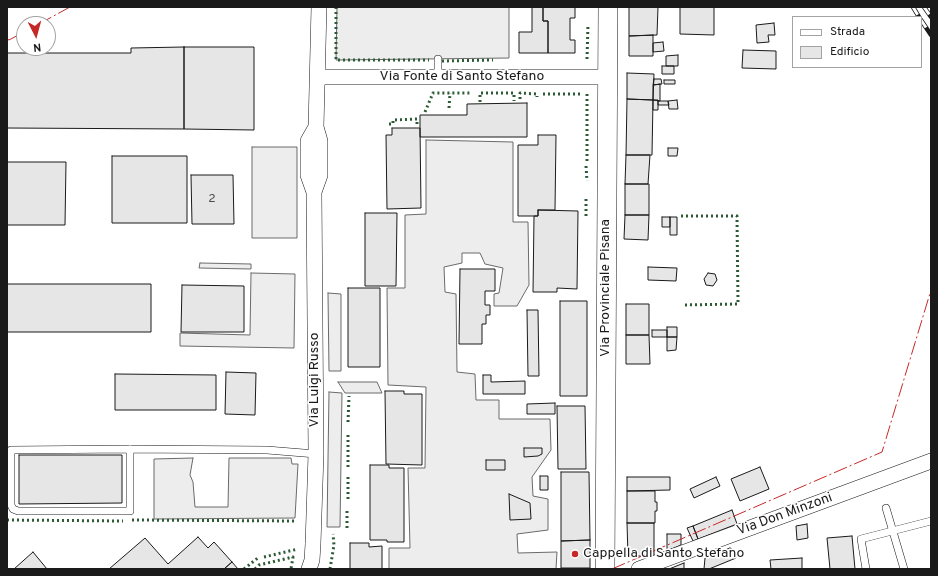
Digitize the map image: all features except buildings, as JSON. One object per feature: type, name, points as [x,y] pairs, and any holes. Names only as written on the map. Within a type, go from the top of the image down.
[{"type":"street","name":"Via Luigi Russo","points":[[310,569],[313,544],[316,454],[314,192],[308,175],[308,141],[316,127],[319,7]]},
{"type":"street","name":"Via Provinciale Pisana","points":[[605,569],[606,76],[608,7]]},
{"type":"street","name":"Via Fonte di Santo Stefano","points":[[317,77],[606,76]]},
{"type":"street","name":"Via Don Minzoni","points":[[639,569],[931,461]]},
{"type":"lane","points":[[438,59],[438,77]]},
{"type":"lane","points":[[130,449],[130,511],[18,511],[13,509],[11,506],[11,450],[130,449],[267,450],[316,454]]},
{"type":"lane","points":[[886,508],[904,569]]},
{"type":"lane","points":[[866,569],[861,539],[931,521]]},
{"type":"shaded area","points":[[337,7],[509,7],[509,58],[336,60]]},
{"type":"shaded area","points":[[426,140],[513,142],[513,222],[528,222],[529,285],[517,306],[494,306],[494,294],[499,293],[503,268],[485,264],[480,253],[462,253],[462,263],[444,267],[445,292],[456,294],[457,372],[475,374],[476,400],[499,400],[499,419],[550,419],[551,450],[532,477],[533,496],[548,499],[548,530],[517,534],[518,553],[557,552],[556,569],[389,569],[389,548],[410,548],[408,468],[425,468],[426,387],[388,385],[387,288],[405,288],[405,215],[426,214]]},
{"type":"shaded area","points":[[252,147],[297,147],[297,238],[252,238]]},
{"type":"shaded area","points":[[200,263],[251,264],[251,269],[199,268]]},
{"type":"shaded area","points":[[251,273],[295,274],[294,348],[180,346],[180,333],[250,335]]},
{"type":"shaded area","points":[[328,293],[341,294],[341,371],[329,371]]},
{"type":"shaded area","points":[[338,382],[377,382],[382,393],[345,393]]},
{"type":"shaded area","points":[[329,392],[342,393],[340,527],[327,527]]},
{"type":"shaded area","points":[[193,458],[190,475],[193,482],[195,507],[228,507],[229,458],[291,458],[292,464],[298,464],[295,518],[154,519],[154,459]]},
{"type":"railway","points":[[913,7],[918,16]]},
{"type":"railway","points":[[924,7],[931,17]]},
{"type":"railway","points":[[922,22],[931,35]]},
{"type":"hedge","points":[[336,7],[336,60],[429,60]]},
{"type":"hedge","points":[[587,59],[588,24]]},
{"type":"hedge","points":[[442,61],[493,60]]},
{"type":"hedge","points":[[425,112],[433,93],[472,93]]},
{"type":"hedge","points":[[449,108],[450,93]]},
{"type":"hedge","points":[[480,102],[480,93],[514,93],[514,101]]},
{"type":"hedge","points":[[520,99],[520,93],[537,94],[537,97]]},
{"type":"hedge","points":[[587,93],[587,161]]},
{"type":"hedge","points":[[543,94],[582,94]]},
{"type":"hedge","points":[[389,124],[393,124],[393,120],[417,119],[417,125]]},
{"type":"hedge","points":[[586,166],[587,181]]},
{"type":"hedge","points":[[586,197],[586,216]]},
{"type":"hedge","points":[[681,216],[737,216],[738,304],[682,305]]},
{"type":"hedge","points":[[348,422],[349,396]]},
{"type":"hedge","points":[[348,434],[348,467]]},
{"type":"hedge","points":[[348,476],[348,499]]},
{"type":"hedge","points":[[347,509],[347,528]]},
{"type":"hedge","points":[[7,520],[123,521]]},
{"type":"hedge","points":[[132,520],[296,521]]},
{"type":"hedge","points":[[330,569],[334,545],[333,534]]},
{"type":"hedge","points":[[264,557],[298,549]]},
{"type":"hedge","points":[[244,569],[259,557]]},
{"type":"hedge","points":[[255,569],[259,565],[293,557],[291,569]]},
{"type":"power","points":[[54,16],[70,7]]},
{"type":"power","points":[[7,39],[9,40],[16,36]]},
{"type":"power","points":[[612,569],[882,452],[931,290]]},
{"type":"place","name":"Cappella di Santo Stefano","points":[[575,554]]}]
